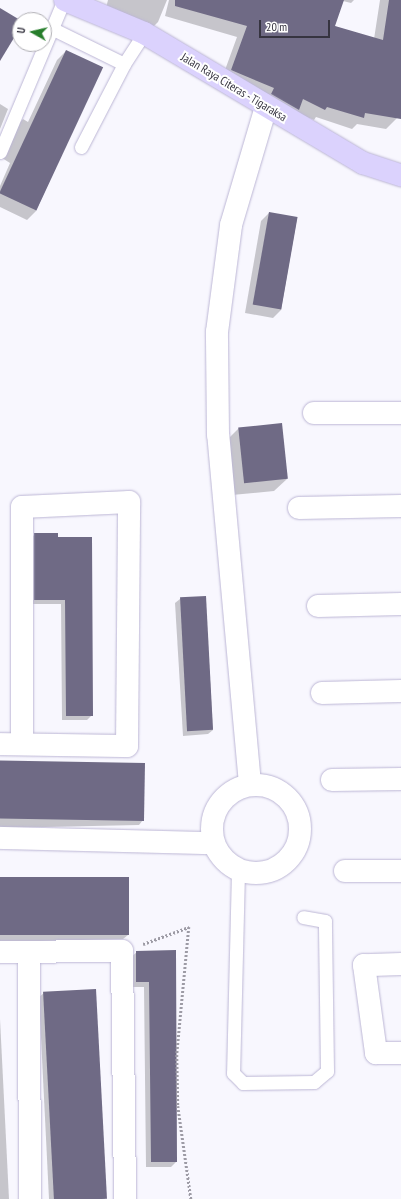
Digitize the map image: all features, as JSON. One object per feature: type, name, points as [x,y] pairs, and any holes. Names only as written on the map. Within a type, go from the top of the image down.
[{"type":"main road","name":"Jalan Raya Citeras - Tigaraksa","points":[[75,2],[144,33],[266,107],[363,163],[401,175]]},
{"type":"street","points":[[250,784],[218,435],[217,332],[231,224],[266,107]]},
{"type":"street","points":[[314,414],[401,413]]},
{"type":"street","points":[[0,744],[128,746],[128,502],[22,508],[22,744]]},
{"type":"street","points":[[299,508],[401,506]]},
{"type":"street","points":[[318,606],[401,604]]},
{"type":"street","points":[[322,693],[401,692]]},
{"type":"street","points":[[332,780],[401,779]]},
{"type":"street","points":[[250,784],[273,787],[288,797],[297,812],[300,829],[297,846],[287,861],[273,871],[255,874],[238,871],[224,861],[212,843],[214,812],[224,797],[239,787],[250,784]]},
{"type":"street","points":[[0,838],[212,843]]},
{"type":"street","points":[[345,872],[401,871]]},
{"type":"street","points":[[0,952],[29,953],[122,951],[125,1199]]},
{"type":"street","points":[[29,953],[30,1199]]},
{"type":"street","points":[[401,964],[364,965],[376,1053],[401,1053]]},
{"type":"lane","points":[[0,152],[53,29],[75,2]]},
{"type":"lane","points":[[53,29],[124,64]]},
{"type":"lane","points":[[82,147],[124,64],[144,33]]},
{"type":"lane","points":[[238,871],[233,1074],[243,1083],[314,1082],[327,1071],[325,921],[303,917]]},
{"type":"path","points":[[122,951],[190,927],[177,1062],[178,1106],[191,1199]]},
{"type":"building","points":[[175,0],[344,0],[335,26],[383,40],[389,0],[401,0],[401,119],[365,113],[364,118],[327,107],[325,110],[303,99],[299,110],[271,94],[274,88],[231,70],[247,26],[175,6]]},
{"type":"building","points":[[0,8],[12,15],[12,41],[0,61]]},
{"type":"building","points":[[66,50],[103,67],[36,211],[0,194],[0,192]]},
{"type":"building","points":[[269,212],[298,217],[281,310],[253,305]]},
{"type":"building","points":[[282,423],[288,479],[244,483],[238,428]]},
{"type":"building","points":[[34,533],[58,533],[58,537],[92,537],[93,716],[66,716],[65,600],[34,600]]},
{"type":"building","points":[[206,596],[213,730],[187,731],[180,597]]},
{"type":"building","points":[[0,760],[145,763],[144,821],[0,818]]},
{"type":"building","points":[[0,877],[129,877],[129,935],[0,935]]},
{"type":"building","points":[[176,950],[177,1162],[151,1162],[149,982],[136,982],[136,951]]},
{"type":"building","points":[[96,989],[107,1199],[54,1199],[43,992]]}]
